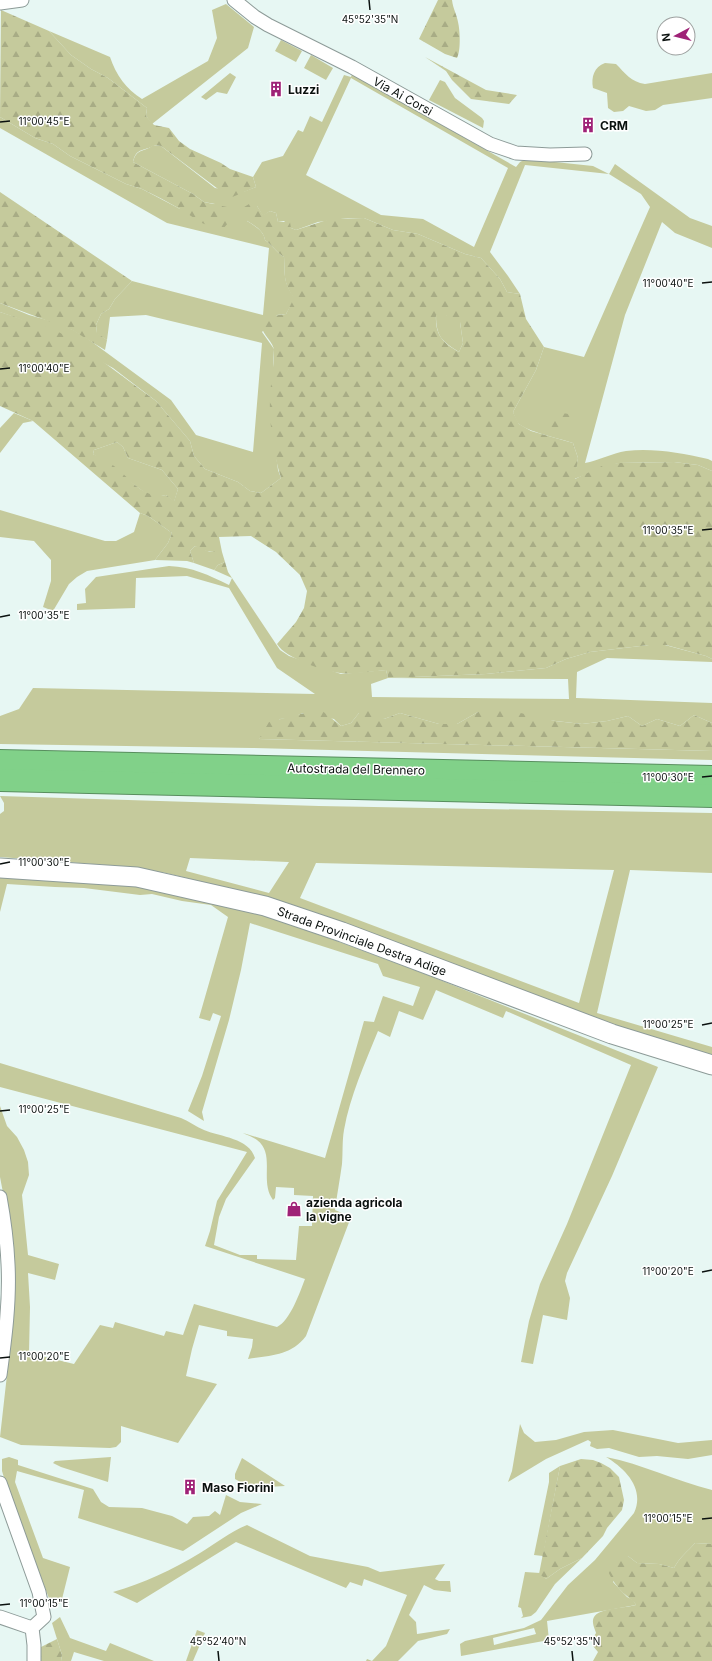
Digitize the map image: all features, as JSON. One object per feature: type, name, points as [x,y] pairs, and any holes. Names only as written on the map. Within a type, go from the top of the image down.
[{"type":"highway","name":"Autostrada del Brennero","points":[[0,760],[712,777]]},
{"type":"highway","name":"Autostrada del Brennero","points":[[0,780],[712,796]]},
{"type":"main road","name":"Strada Provinciale Destra Adige","points":[[0,868],[137,877],[265,906],[342,932],[612,1034],[712,1065]]},
{"type":"street","points":[[0,3],[22,0]]},
{"type":"street","name":"Via Ai Corsi","points":[[234,0],[255,17],[268,25],[352,67],[490,144],[516,153],[550,155],[585,154]]},
{"type":"street","points":[[0,1197],[5,1229],[8,1266],[7,1306],[0,1375]]},
{"type":"street","points":[[0,1483],[42,1603],[44,1617],[32,1628]]},
{"type":"street","points":[[0,1617],[32,1628]]},
{"type":"street","points":[[32,1628],[34,1661]]},
{"type":"green space","points":[[438,0],[452,0],[459,30],[460,46],[457,58],[445,54],[419,39]]},
{"type":"green space","points":[[226,4],[254,27],[248,48],[152,124],[146,116],[147,108],[108,78],[91,69],[71,55],[49,31],[110,57],[115,70],[122,81],[131,91],[142,99],[208,61],[217,38],[212,10]]},
{"type":"green space","points":[[1,10],[49,31],[71,55],[91,69],[108,78],[147,108],[146,116],[154,125],[169,128],[179,141],[190,149],[221,163],[230,169],[253,177],[256,187],[230,198],[161,146],[154,145],[141,150],[134,157],[133,162],[193,194],[204,202],[227,207],[230,221],[221,231],[202,223],[180,209],[142,189],[126,184],[70,156],[53,144],[35,138],[0,117]]},
{"type":"green space","points":[[281,40],[302,51],[296,62],[275,51]]},
{"type":"green space","points":[[311,55],[333,68],[326,80],[304,68]]},
{"type":"green space","points":[[425,57],[486,90],[517,95],[509,104],[471,99],[452,80],[446,71]]},
{"type":"green space","points":[[605,63],[616,64],[632,79],[645,84],[712,73],[712,98],[663,105],[655,110],[646,111],[629,106],[623,111],[614,112],[608,108],[607,93],[593,88],[592,80],[594,73],[598,67]]},
{"type":"green space","points":[[230,73],[236,77],[227,94],[217,92],[206,100],[201,97]]},
{"type":"green space","points":[[352,74],[516,167],[520,162],[526,159],[593,166],[609,174],[525,165],[490,252],[520,294],[507,292],[500,279],[481,258],[465,254],[418,234],[393,230],[364,218],[348,218],[318,222],[296,230],[291,228],[284,221],[278,222],[276,213],[270,211],[263,216],[257,206],[247,221],[259,229],[265,240],[284,257],[288,288],[295,298],[286,314],[277,315],[262,332],[274,349],[273,367],[276,455],[278,470],[281,478],[261,493],[250,491],[238,482],[205,469],[194,456],[190,441],[156,401],[113,368],[28,322],[0,312],[0,303],[29,315],[54,322],[73,330],[88,339],[171,400],[196,435],[253,452],[262,343],[146,315],[110,317],[107,340],[97,334],[96,325],[101,314],[109,309],[115,299],[132,281],[263,315],[269,248],[167,223],[0,128],[0,117],[35,138],[53,144],[70,156],[126,184],[142,189],[180,209],[215,204],[204,202],[193,194],[133,162],[139,152],[153,145],[161,146],[215,188],[243,192],[256,187],[253,177],[262,162],[283,156],[298,130],[303,132],[310,116],[322,122],[344,75],[351,77]],"holes":[[[351,78],[508,168],[474,247],[423,219],[381,215],[306,175]]]},
{"type":"green space","points":[[440,80],[445,82],[455,98],[482,118],[484,121],[483,128],[429,100]]},
{"type":"green space","points":[[615,164],[690,218],[712,226],[712,248],[675,233],[662,222],[625,315],[585,463],[626,451],[657,451],[678,453],[708,459],[712,461],[712,471],[698,465],[674,462],[618,463],[574,479],[578,458],[573,443],[535,432],[522,426],[518,423],[513,412],[536,370],[544,347],[584,357],[650,207],[641,194],[609,174]]},
{"type":"green space","points":[[0,192],[132,281],[115,299],[109,309],[101,314],[96,325],[97,333],[107,340],[105,350],[72,330],[0,303]]},
{"type":"green space","points":[[249,204],[257,206],[263,215],[270,211],[276,213],[278,222],[290,222],[291,228],[296,230],[330,219],[364,218],[393,230],[418,234],[465,254],[481,258],[500,279],[507,292],[520,294],[526,319],[544,347],[536,370],[513,412],[519,424],[531,431],[573,443],[578,458],[575,479],[604,465],[618,463],[674,462],[698,465],[712,471],[712,659],[666,645],[649,645],[590,652],[566,659],[546,668],[486,674],[388,678],[386,670],[340,673],[315,667],[296,659],[281,649],[277,644],[296,622],[304,608],[307,591],[300,575],[276,552],[251,536],[219,537],[222,552],[208,551],[195,546],[190,551],[194,563],[187,561],[155,560],[168,543],[172,533],[148,516],[140,513],[33,421],[0,406],[0,312],[55,330],[75,341],[156,401],[190,441],[194,456],[205,469],[238,482],[250,491],[261,493],[281,478],[274,450],[270,419],[270,394],[274,348],[261,325],[269,318],[286,314],[294,298],[286,283],[284,257],[265,240],[259,229],[242,217],[241,209]],"holes":[[[436,315],[446,315],[449,322],[460,322],[463,343],[459,352],[444,342],[441,338],[437,328]],[[117,442],[123,447],[128,458],[162,470],[178,489],[174,501],[166,495],[150,494],[143,491],[112,464],[93,454],[94,450]]]},
{"type":"green space","points":[[436,315],[446,315],[460,322],[463,343],[459,352],[448,345],[441,338],[437,329]]},
{"type":"green space","points":[[555,412],[569,414],[573,419],[573,428],[560,433],[551,428],[547,421]]},
{"type":"green space","points":[[14,413],[33,421],[23,423],[0,453],[0,428]]},
{"type":"green space","points":[[117,442],[123,447],[128,458],[162,470],[178,489],[174,502],[166,495],[156,497],[144,492],[93,454],[94,450]]},
{"type":"green space","points":[[0,510],[105,541],[116,541],[134,532],[140,513],[148,516],[172,533],[168,543],[155,560],[87,571],[77,577],[69,584],[53,611],[43,607],[51,581],[51,560],[34,541],[0,537]]},
{"type":"green space","points":[[195,546],[210,552],[222,552],[225,562],[218,565],[214,570],[194,563],[190,551]]},
{"type":"green space","points":[[225,562],[228,572],[232,578],[214,570],[218,565]]},
{"type":"green space","points":[[169,566],[193,570],[229,585],[232,578],[280,650],[289,656],[341,674],[386,670],[388,678],[486,674],[546,668],[566,659],[590,652],[649,645],[665,645],[712,659],[712,662],[607,658],[577,672],[576,698],[712,703],[712,723],[694,715],[680,726],[657,719],[642,726],[628,716],[607,721],[582,724],[478,712],[457,724],[439,724],[400,713],[384,719],[359,713],[351,723],[341,726],[334,719],[303,713],[291,718],[280,719],[259,739],[712,751],[712,760],[252,748],[0,744],[0,716],[19,709],[33,688],[315,694],[277,668],[229,588],[187,576],[136,578],[135,608],[77,610],[77,604],[86,603],[85,589],[96,577]],"holes":[[[388,678],[568,679],[569,699],[372,697],[371,684]]]},
{"type":"green space","points":[[320,709],[341,726],[351,723],[359,713],[375,709],[384,719],[400,713],[439,724],[457,724],[478,712],[495,709],[512,711],[555,721],[582,724],[607,721],[628,716],[642,726],[657,719],[680,726],[694,715],[712,723],[712,751],[259,739],[269,722]]},
{"type":"green space","points":[[0,796],[319,806],[712,813],[712,873],[630,870],[597,1013],[712,1047],[712,1056],[592,1020],[269,898],[166,873],[132,867],[0,857],[0,814],[4,811],[4,803]],"holes":[[[190,858],[288,862],[289,862],[269,893],[186,871]],[[316,863],[614,870],[579,1003],[300,898]]]},
{"type":"green space","points":[[0,874],[135,885],[246,909],[425,974],[658,1067],[612,1176],[567,1273],[565,1281],[570,1298],[567,1320],[543,1315],[533,1364],[521,1362],[529,1321],[540,1284],[567,1224],[631,1065],[506,1011],[503,1018],[436,990],[423,1020],[399,1011],[390,1037],[378,1031],[363,1067],[350,1105],[344,1130],[342,1164],[335,1210],[351,1217],[306,1336],[300,1343],[280,1354],[248,1359],[253,1339],[227,1336],[227,1331],[199,1325],[186,1376],[217,1384],[178,1443],[121,1426],[121,1442],[116,1447],[110,1448],[21,1445],[0,1437],[9,1357],[5,1203],[0,1177],[0,1106],[7,1126],[17,1137],[28,1162],[29,1175],[22,1195],[28,1255],[59,1264],[55,1280],[28,1273],[30,1307],[29,1353],[74,1364],[100,1325],[113,1328],[115,1322],[164,1336],[166,1331],[183,1335],[194,1304],[277,1327],[282,1324],[290,1313],[305,1279],[205,1246],[217,1201],[247,1152],[0,1087],[0,1063],[181,1118],[201,1129],[241,1142],[252,1151],[255,1158],[226,1199],[219,1217],[214,1245],[240,1255],[257,1255],[257,1259],[296,1260],[299,1226],[312,1226],[313,1196],[294,1195],[294,1188],[276,1187],[275,1198],[273,1200],[267,1185],[267,1160],[263,1146],[257,1140],[243,1133],[325,1158],[364,1021],[374,1022],[383,996],[413,1006],[420,987],[383,976],[378,964],[250,923],[229,1020],[202,1112],[204,1121],[188,1111],[202,1076],[221,1016],[213,1013],[210,1021],[199,1018],[228,917],[211,905],[182,901],[152,894],[140,895],[84,888],[7,884],[0,912]]},
{"type":"green space","points":[[520,1424],[524,1433],[535,1442],[556,1440],[584,1432],[613,1430],[678,1443],[712,1440],[712,1455],[688,1459],[657,1456],[639,1457],[609,1448],[597,1449],[590,1446],[591,1442],[588,1440],[546,1459],[508,1482],[512,1471]]},
{"type":"green space","points":[[9,1457],[18,1460],[18,1465],[93,1489],[101,1502],[109,1507],[142,1508],[172,1516],[187,1524],[193,1517],[209,1516],[215,1511],[220,1515],[226,1495],[240,1502],[262,1504],[241,1513],[183,1551],[78,1518],[84,1490],[17,1471],[15,1482],[43,1558],[70,1567],[61,1603],[52,1606],[11,1500],[2,1471],[2,1459]]},
{"type":"green space","points":[[111,1457],[108,1482],[53,1463],[55,1461]]},
{"type":"green space","points":[[606,1457],[633,1464],[712,1490],[712,1544],[695,1543],[674,1568],[659,1564],[637,1563],[628,1556],[613,1582],[627,1597],[633,1600],[636,1605],[547,1621],[549,1640],[461,1656],[460,1644],[465,1641],[524,1628],[541,1620],[568,1585],[595,1560],[634,1513],[637,1504],[637,1496],[632,1480]],"holes":[[[534,1628],[536,1634],[494,1645],[493,1638]]]},
{"type":"green space","points":[[242,1458],[285,1486],[251,1488],[235,1479],[235,1474]]},
{"type":"green space","points":[[581,1459],[593,1460],[601,1463],[610,1468],[619,1477],[624,1500],[622,1510],[607,1528],[603,1536],[582,1558],[560,1569],[546,1579],[539,1574],[560,1466]]},
{"type":"green space","points":[[560,1466],[543,1556],[534,1555],[549,1482],[549,1473]]},
{"type":"green space","points":[[247,1525],[310,1556],[368,1567],[380,1572],[445,1564],[435,1579],[439,1581],[450,1581],[451,1592],[434,1590],[424,1585],[409,1615],[416,1622],[417,1634],[450,1629],[447,1634],[418,1641],[398,1661],[372,1661],[386,1646],[407,1595],[364,1579],[362,1586],[350,1582],[346,1588],[236,1542],[137,1603],[113,1592],[147,1580],[179,1565]]},
{"type":"green space","points":[[695,1543],[712,1544],[712,1661],[593,1661],[598,1652],[593,1646],[593,1638],[596,1633],[593,1623],[594,1617],[597,1614],[607,1610],[636,1605],[615,1584],[603,1559],[628,1556],[637,1563],[659,1564],[674,1568]]},
{"type":"green space","points":[[582,1558],[555,1584],[536,1612],[531,1616],[521,1618],[523,1616],[521,1608],[518,1607],[525,1572],[540,1573],[546,1579],[560,1569]]},
{"type":"green space","points":[[60,1617],[70,1638],[106,1651],[110,1643],[154,1661],[104,1661],[74,1652],[71,1661],[61,1661],[62,1655],[52,1623]]},
{"type":"green space","points":[[197,1630],[205,1633],[193,1661],[186,1661]]},
{"type":"green space","points":[[57,1639],[62,1655],[61,1661],[39,1661],[41,1647]]},
{"type":"place","name":"Luzzi","points":[[276,89]]},
{"type":"place","name":"CRM","points":[[588,125]]},
{"type":"place","name":"azienda agricola la vigne","points":[[294,1209]]},
{"type":"place","name":"Maso Fiorini","points":[[190,1487]]}]
